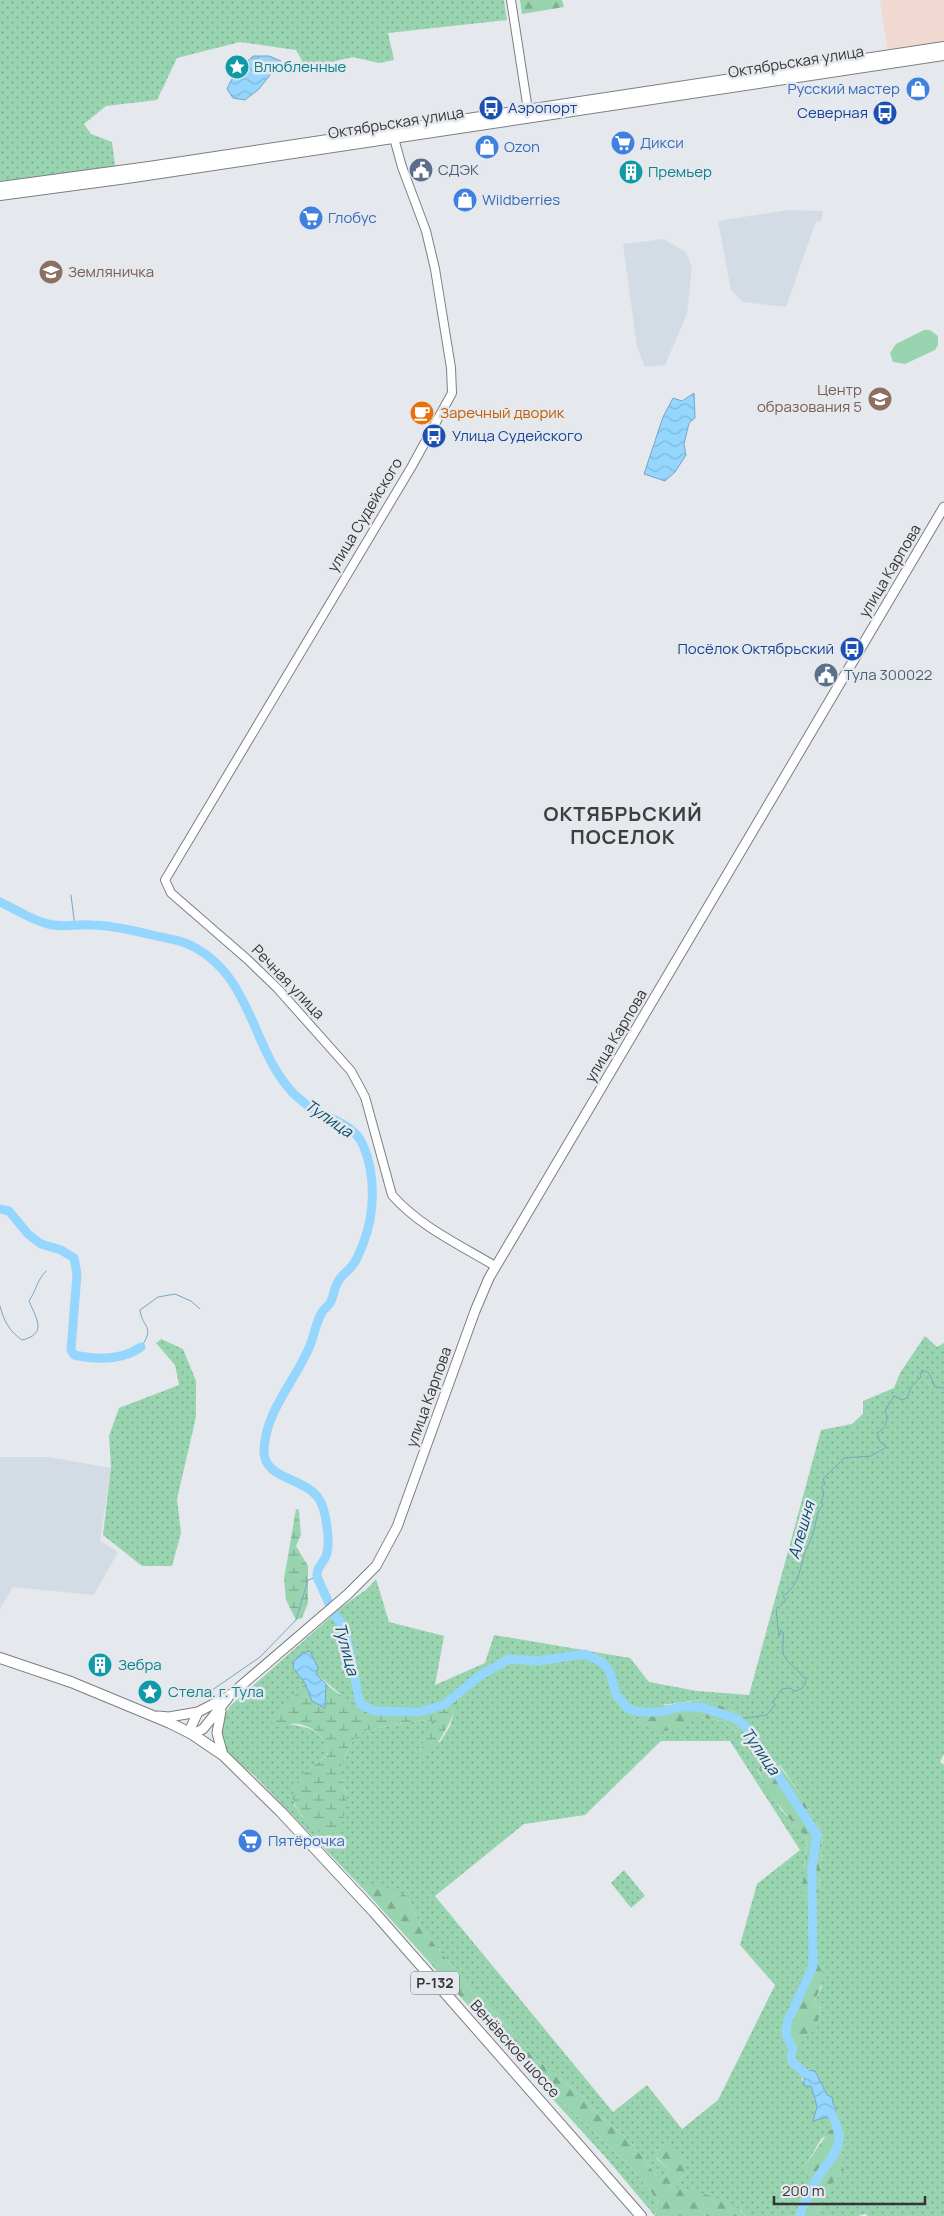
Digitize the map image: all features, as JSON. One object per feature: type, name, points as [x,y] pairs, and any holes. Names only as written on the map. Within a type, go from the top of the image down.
[{"type":"main road","name":"Октябрьская улица","points":[[528,114],[944,47]]},
{"type":"main road","name":"Октябрьская улица","points":[[0,187],[394,134],[944,55]]},
{"type":"main road","name":"Октябрьская улица","points":[[0,195],[127,178],[394,134]]},
{"type":"main road","name":"улица Карпова","points":[[230,1696],[348,1594],[376,1566],[390,1543],[475,1311],[495,1266],[944,508]]},
{"type":"main road","name":"Венёвское шоссе","points":[[0,1658],[71,1682],[146,1713],[192,1734],[223,1755],[281,1812],[374,1912],[641,2216]]},
{"type":"main road","points":[[198,1712],[191,1726],[192,1734],[203,1730],[230,1696]]},
{"type":"main road","points":[[146,1713],[169,1717],[198,1712],[230,1696]]},
{"type":"main road","points":[[223,1706],[217,1733],[223,1755]]},
{"type":"street","points":[[511,0],[528,114]]},
{"type":"street","name":"улица Судейского","points":[[166,885],[168,874],[412,466],[452,393],[451,368],[435,268],[426,231],[402,167],[394,134]]},
{"type":"street","name":"Речная улица","points":[[166,885],[171,893],[247,958],[351,1071],[365,1097],[392,1195],[401,1206],[425,1224],[495,1266]]},
{"type":"shaded area","points":[[880,0],[944,0],[944,44],[888,52]]},
{"type":"shaded area","points":[[788,210],[823,211],[821,222],[816,221],[786,307],[743,302],[731,290],[718,221]]},
{"type":"shaded area","points":[[663,239],[686,252],[692,267],[687,314],[665,365],[645,367],[637,347],[623,244]]},
{"type":"shaded area","points":[[0,1457],[49,1457],[111,1468],[100,1541],[118,1552],[94,1595],[13,1587],[0,1609]]},
{"type":"green space","points":[[0,0],[504,0],[507,20],[388,33],[394,60],[379,63],[353,57],[306,68],[296,50],[240,42],[177,58],[157,100],[106,106],[84,124],[91,134],[112,142],[116,172],[0,184]]},
{"type":"green space","points":[[520,0],[562,0],[564,7],[522,14]]},
{"type":"green space","points":[[924,330],[930,330],[938,336],[938,345],[935,350],[905,364],[893,362],[890,353],[896,344]]},
{"type":"green space","points":[[925,1336],[937,1347],[944,1343],[944,1754],[940,1762],[944,1765],[944,2216],[868,2216],[865,2214],[858,2216],[815,2216],[829,2187],[844,2170],[841,2160],[844,2130],[822,2138],[806,2164],[806,2171],[814,2180],[803,2191],[796,2216],[745,2216],[742,2211],[670,2186],[688,2172],[666,2142],[656,2158],[670,2171],[659,2179],[630,2141],[597,2113],[584,2098],[533,2056],[498,2015],[475,1995],[422,1929],[407,1896],[364,1886],[367,1893],[254,1775],[228,1755],[221,1730],[223,1718],[230,1706],[343,1606],[367,1589],[376,1579],[389,1622],[444,1636],[435,1685],[485,1663],[494,1635],[630,1658],[649,1682],[697,1691],[749,1695],[821,1430],[852,1424],[863,1414],[863,1401],[894,1388],[900,1373]],"holes":[[[310,1651],[318,1668],[316,1674],[350,1702],[360,1704],[374,1711],[418,1712],[444,1705],[459,1692],[450,1726],[440,1742],[423,1741],[435,1722],[422,1720],[364,1731],[353,1740],[341,1767],[341,1779],[347,1796],[322,1835],[301,1815],[294,1805],[303,1776],[328,1753],[325,1743],[320,1735],[306,1728],[270,1720],[285,1709],[305,1683],[293,1668]],[[706,1699],[737,1713],[738,1733],[721,1721],[698,1717],[662,1705]],[[661,1741],[730,1741],[800,1850],[757,1884],[740,1945],[775,1985],[718,2100],[682,2129],[647,2085],[613,2112],[435,1896],[524,1824],[585,1815]],[[780,1765],[799,1792],[823,1834],[819,1891],[804,1868],[807,1839],[781,1810],[757,1769]],[[806,1967],[822,1986],[813,2005],[821,2008],[816,2028],[806,2035],[799,1985]],[[803,2068],[815,2071],[827,2095],[832,2097],[835,2114],[838,2119],[832,2121],[827,2117],[823,2117],[815,2110],[817,2106],[811,2086],[802,2081]]]},
{"type":"green space","points":[[161,1339],[183,1349],[196,1381],[196,1417],[177,1499],[181,1533],[172,1566],[142,1566],[103,1535],[111,1467],[109,1436],[119,1408],[179,1385],[175,1365],[156,1343]]},
{"type":"green space","points":[[296,1509],[299,1510],[301,1535],[296,1546],[308,1566],[308,1603],[302,1618],[296,1620],[286,1600],[284,1579]]},
{"type":"green space","points":[[305,1683],[312,1701],[325,1708],[326,1684],[353,1702],[382,1712],[398,1713],[413,1713],[447,1703],[460,1692],[454,1712],[445,1731],[420,1764],[423,1741],[434,1722],[422,1720],[364,1731],[353,1740],[341,1767],[341,1779],[347,1796],[340,1828],[330,1835],[323,1836],[299,1812],[293,1796],[300,1779],[310,1768],[328,1754],[325,1743],[319,1734],[310,1728],[296,1724],[275,1725],[269,1720],[285,1709]]},
{"type":"green space","points":[[706,1699],[737,1713],[750,1726],[738,1733],[721,1721],[698,1717],[683,1728],[657,1732],[639,1723],[652,1708]]},
{"type":"green space","points":[[768,1751],[799,1792],[823,1834],[819,1891],[806,1904],[802,1891],[807,1839],[776,1801],[758,1768],[755,1757]]},
{"type":"green space","points":[[624,1870],[645,1896],[631,1908],[611,1883]]},
{"type":"green space","points":[[364,1886],[383,1886],[407,1896],[422,1929],[475,1995],[498,2015],[533,2056],[584,2098],[597,2113],[630,2141],[659,2179],[670,2171],[656,2157],[666,2142],[679,2150],[688,2172],[670,2186],[700,2193],[732,2204],[745,2216],[655,2216],[658,2201],[630,2166],[519,2062],[367,1893]]},
{"type":"green space","points":[[821,1959],[823,1977],[813,2005],[821,2008],[816,2029],[806,2035],[798,2048],[786,2048],[781,2037],[784,2019],[806,1967]]},
{"type":"green space","points":[[519,2062],[630,2166],[658,2201],[655,2216],[608,2160]]},
{"type":"green space","points":[[830,2130],[844,2130],[841,2160],[844,2170],[829,2187],[815,2216],[796,2216],[803,2191],[814,2180],[806,2171],[806,2164]]},
{"type":"water","points":[[253,56],[269,56],[281,61],[259,89],[245,100],[233,98],[227,89],[229,84],[238,71]]},
{"type":"water","points":[[694,393],[695,418],[689,423],[684,444],[686,455],[675,472],[665,481],[644,474],[663,417],[673,398],[682,401]]},
{"type":"water","points":[[310,1651],[318,1668],[316,1674],[326,1684],[325,1708],[312,1701],[305,1683],[293,1668],[294,1661],[302,1653]]},
{"type":"water","points":[[800,2067],[815,2071],[827,2095],[832,2097],[833,2104],[837,2109],[834,2112],[838,2119],[837,2125],[833,2125],[832,2121],[827,2117],[813,2121],[817,2106],[811,2086],[804,2086],[804,2077],[796,2071],[796,2068]]},
{"type":"waterway","points":[[71,895],[75,927]]},
{"type":"waterway","name":"Тулица","points":[[0,902],[48,924],[59,926],[98,925],[127,929],[185,943],[210,958],[225,973],[238,991],[265,1049],[287,1086],[310,1107],[348,1127],[359,1138],[367,1157],[372,1182],[372,1207],[367,1232],[355,1261],[339,1280],[330,1303],[322,1312],[302,1363],[274,1411],[269,1424],[264,1451],[266,1460],[271,1468],[313,1492],[322,1504],[328,1543],[326,1556],[319,1568],[317,1577],[334,1614],[345,1628],[360,1704],[374,1711],[418,1712],[444,1705],[478,1677],[509,1659],[538,1661],[585,1654],[602,1662],[610,1672],[616,1694],[627,1708],[639,1712],[660,1712],[680,1707],[701,1707],[737,1719],[746,1727],[817,1835],[812,1867],[813,1966],[787,2023],[786,2034],[793,2049],[791,2053],[792,2060],[805,2073]]},
{"type":"waterway","points":[[0,1209],[9,1211],[28,1234],[41,1244],[61,1250],[74,1258],[77,1274],[71,1350],[74,1355],[91,1358],[109,1358],[125,1355],[141,1347]]},
{"type":"waterway","points":[[0,1306],[3,1316],[17,1337],[22,1340],[35,1334],[38,1325],[37,1319],[29,1301],[46,1271]]},
{"type":"waterway","points":[[141,1347],[148,1331],[140,1310],[158,1297],[175,1294],[191,1301],[200,1309]]},
{"type":"waterway","name":"Алешня","points":[[737,1719],[767,1715],[775,1705],[773,1702],[782,1689],[790,1688],[794,1691],[801,1689],[805,1683],[806,1678],[784,1656],[783,1632],[781,1630],[779,1636],[776,1610],[786,1600],[783,1596],[789,1592],[796,1582],[813,1533],[817,1514],[823,1505],[821,1503],[824,1492],[821,1487],[825,1484],[823,1479],[844,1458],[871,1456],[885,1448],[886,1446],[880,1442],[877,1433],[883,1429],[886,1423],[885,1410],[894,1396],[902,1400],[907,1398],[911,1387],[921,1377],[922,1370],[929,1373],[935,1387],[944,1388]]},
{"type":"waterway","points":[[205,1695],[260,1657],[296,1620],[308,1580],[317,1577]]},
{"type":"waterway","name":"Тулица","points":[[800,2216],[811,2189],[837,2147],[839,2133],[832,2115]]},
{"type":"place","name":"Влюбленные","points":[[237,67]]},
{"type":"place","name":"Русский мастер","points":[[918,89]]},
{"type":"place","name":"Аэропорт","points":[[491,108]]},
{"type":"place","name":"Северная","points":[[885,113]]},
{"type":"place","name":"Дикси","points":[[623,143]]},
{"type":"place","name":"Ozon","points":[[487,147]]},
{"type":"place","name":"СДЭК","points":[[421,170]]},
{"type":"place","name":"Премьер","points":[[631,172]]},
{"type":"place","name":"Wildberries","points":[[465,200]]},
{"type":"place","name":"Глобус","points":[[311,218]]},
{"type":"place","name":"Земляничка","points":[[51,272]]},
{"type":"place","name":"Центр образования 5","points":[[880,399]]},
{"type":"place","name":"Заречный дворик","points":[[422,413]]},
{"type":"place","name":"Улица Судейского","points":[[434,436]]},
{"type":"place","name":"Посёлок Октябрьский","points":[[852,649]]},
{"type":"place","name":"Тула 300022","points":[[826,675]]},
{"type":"place","name":"Зебра","points":[[100,1665]]},
{"type":"place","name":"Стела. г. Тула","points":[[150,1692]]},
{"type":"place","name":"Пятёрочка","points":[[250,1841]]},
{"type":"district","name":"ОКТЯБРЬСКИЙ ПОСЕЛОК","points":[[623,826]]}]
